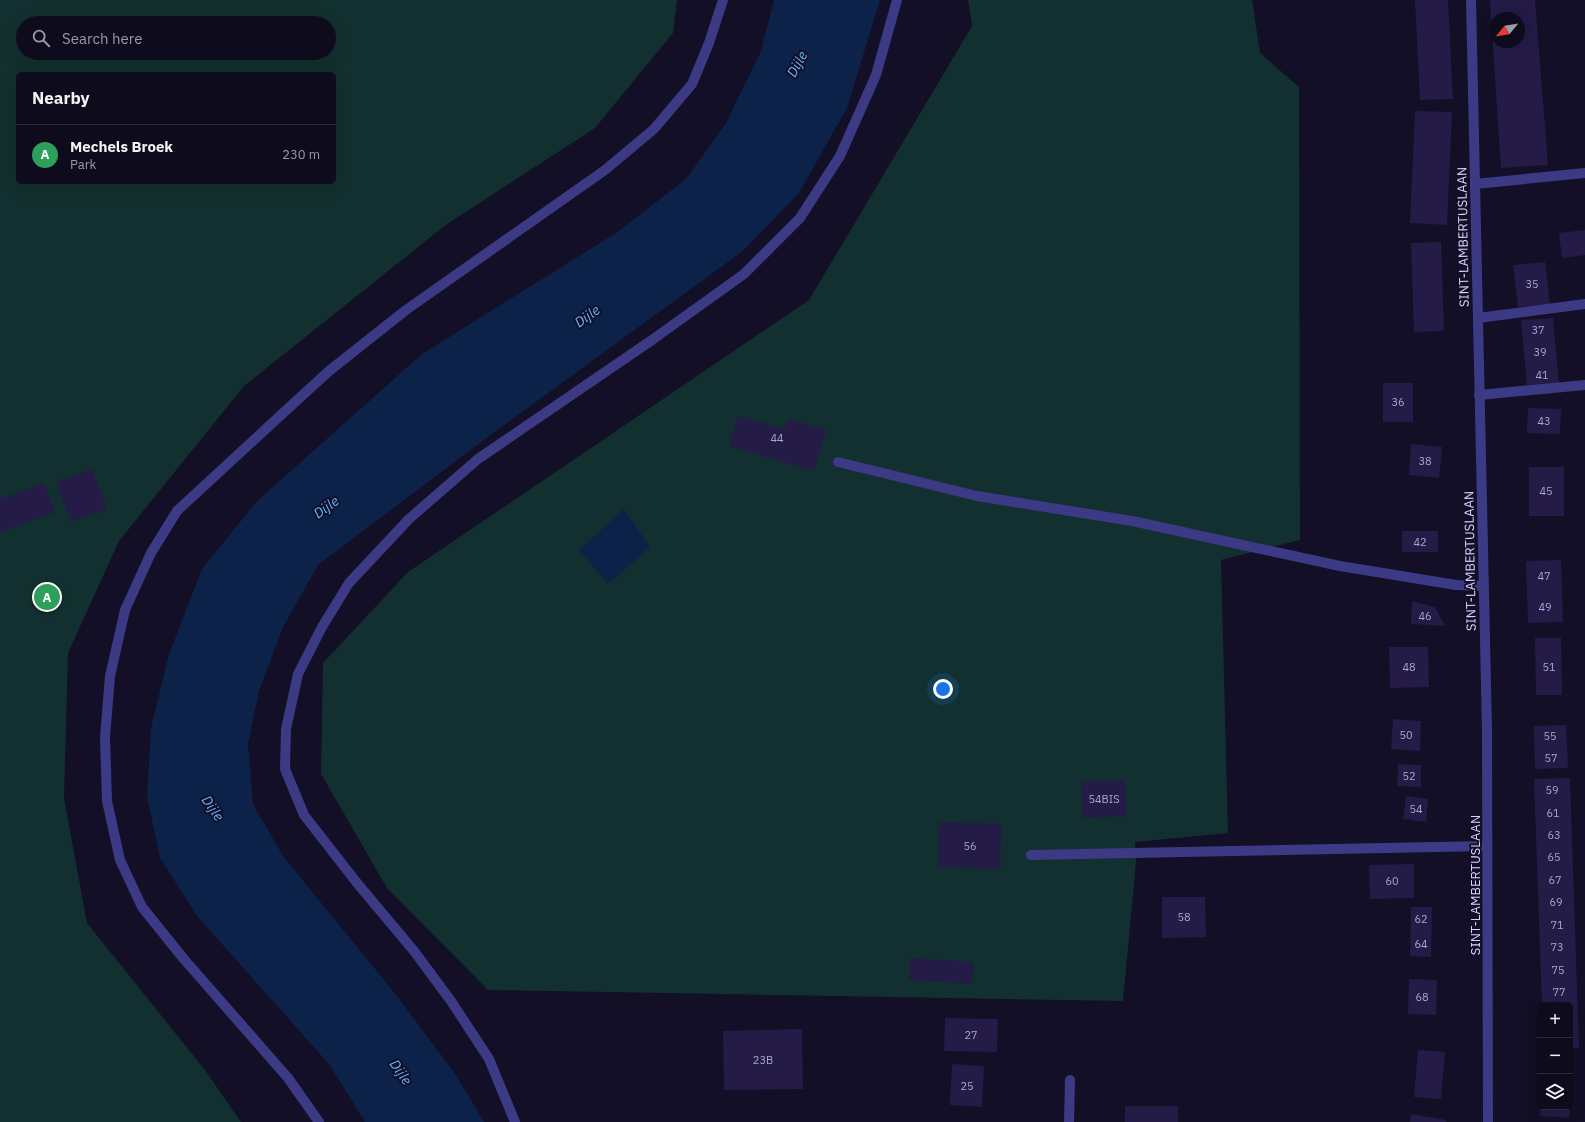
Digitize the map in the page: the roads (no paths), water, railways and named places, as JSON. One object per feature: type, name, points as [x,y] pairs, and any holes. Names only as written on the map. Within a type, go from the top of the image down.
[{"type":"street","points":[[320,1122],[288,1078],[182,958],[142,908],[120,860],[106,801],[105,736],[110,676],[125,610],[151,553],[177,512],[329,371],[406,310],[605,170],[654,128],[692,84],[709,43],[723,0]]},
{"type":"street","points":[[515,1122],[488,1059],[451,1001],[414,951],[357,883],[304,815],[285,770],[286,729],[298,674],[322,627],[349,583],[409,519],[478,459],[652,340],[744,274],[800,218],[840,156],[873,81],[898,0]]},
{"type":"street","name":"SINT-LAMBERTUSLAAN","points":[[1471,0],[1487,731],[1488,1122]]},
{"type":"street","points":[[1475,184],[1585,173]]},
{"type":"street","points":[[1478,318],[1585,304]]},
{"type":"street","points":[[1479,395],[1585,385]]},
{"type":"street","points":[[838,462],[977,496],[1132,521],[1340,566],[1456,585],[1484,586]]},
{"type":"street","points":[[1031,855],[1487,846]]},
{"type":"street","points":[[1069,1122],[1070,1080]]},
{"type":"water","name":"Dijle","points":[[774,0],[880,0],[847,108],[799,193],[743,251],[485,439],[318,565],[283,627],[259,691],[248,744],[253,804],[283,856],[397,996],[456,1075],[484,1122],[365,1122],[329,1064],[197,916],[160,858],[147,796],[151,728],[169,654],[202,569],[257,501],[422,354],[616,233],[686,179],[726,123],[761,51]]},
{"type":"water","points":[[624,509],[650,547],[608,584],[579,550]]},
{"type":"place","name":"Mechels Broek","points":[[47,597]]}]
